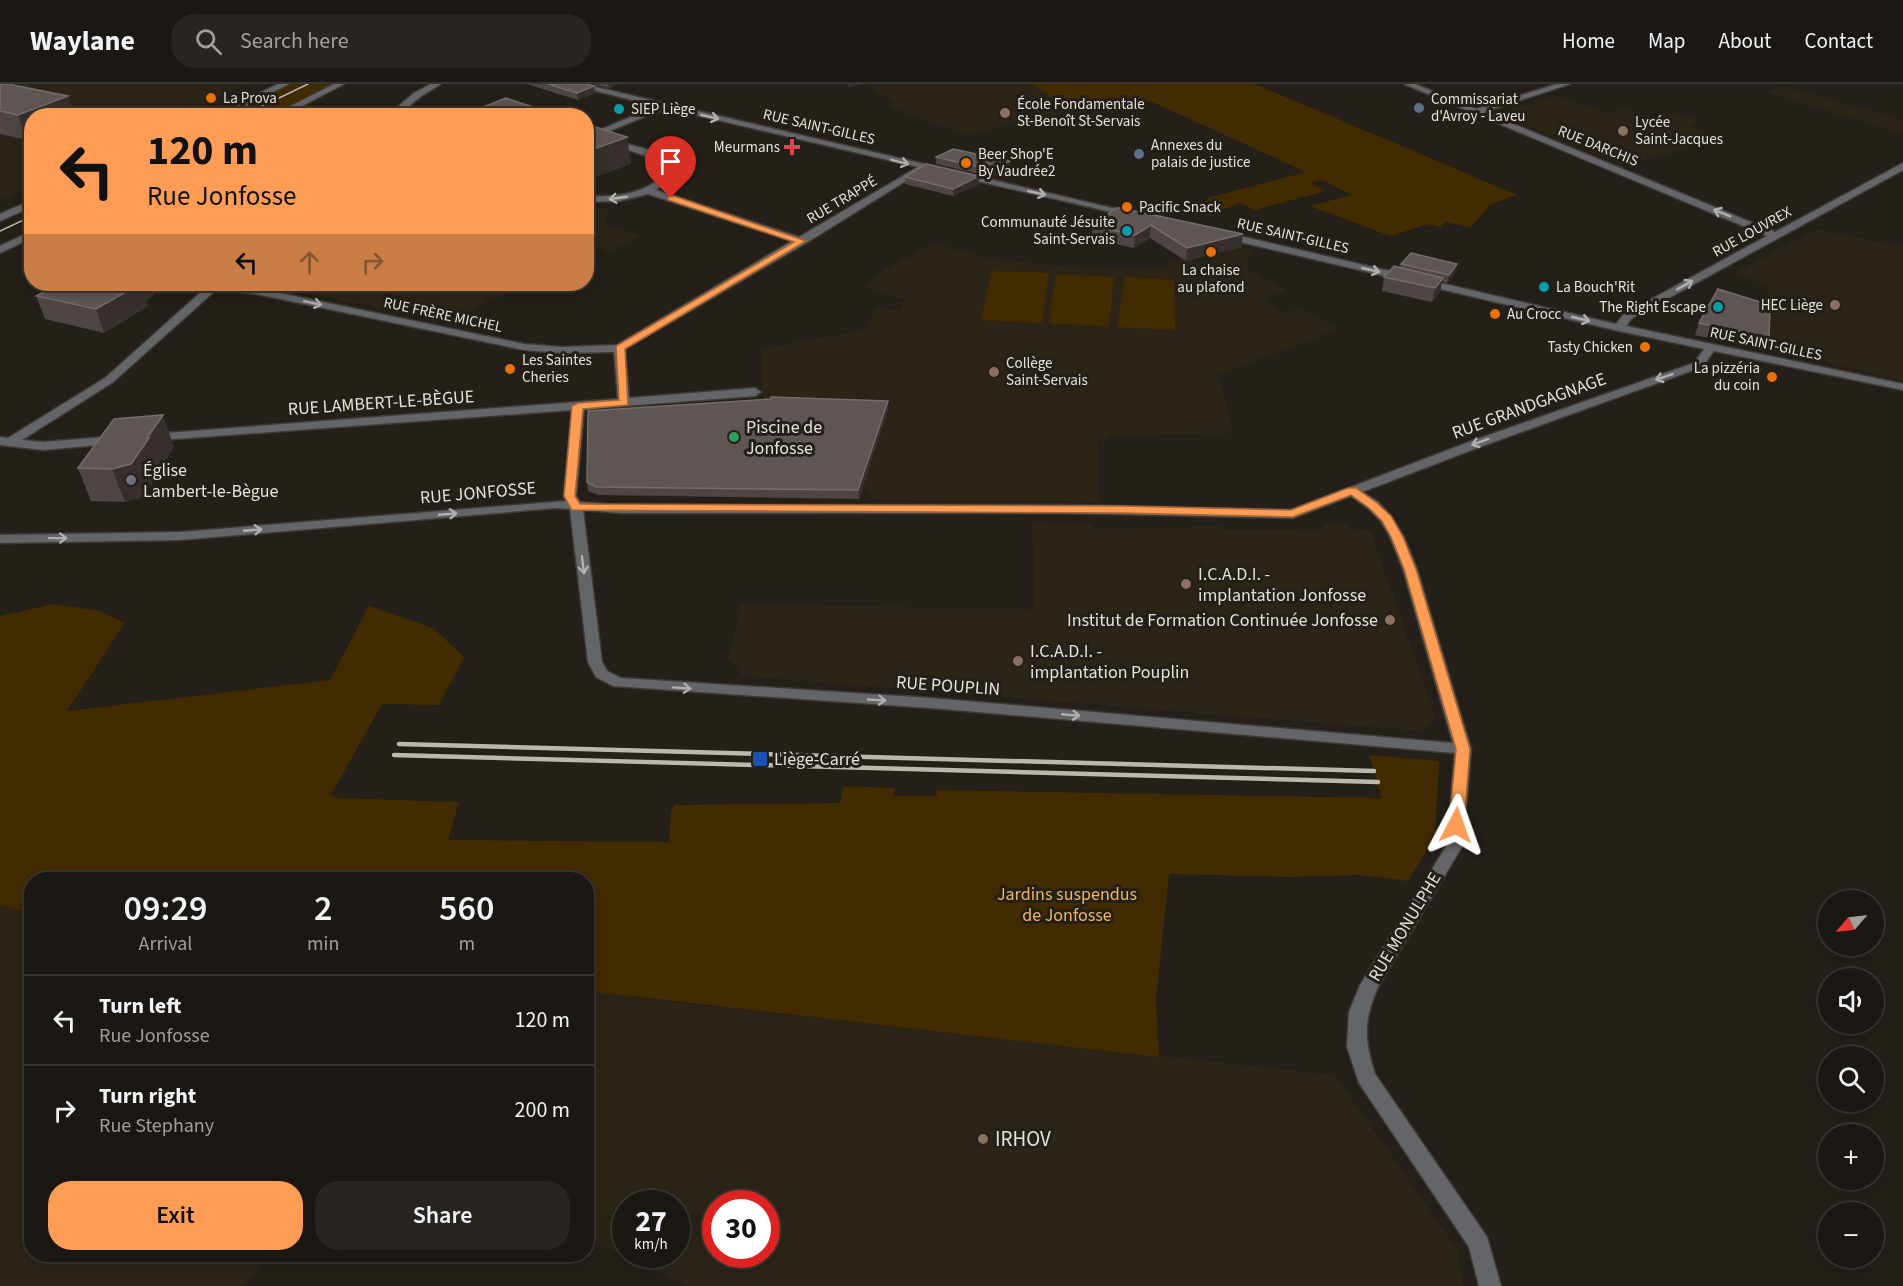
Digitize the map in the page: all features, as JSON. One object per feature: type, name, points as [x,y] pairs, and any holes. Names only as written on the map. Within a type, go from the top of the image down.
[{"type":"street","points":[[235,108],[285,84]]},
{"type":"street","points":[[291,108],[340,84]]},
{"type":"street","points":[[401,108],[437,84]]},
{"type":"street","name":"RUE SAINT-GILLES","points":[[572,84],[1146,217]]},
{"type":"street","name":"RUE DARCHIS","points":[[1408,84],[1776,236]]},
{"type":"street","points":[[1476,112],[1566,84]]},
{"type":"street","points":[[594,200],[613,199],[649,191],[670,175],[665,162],[658,157],[598,135],[664,106]]},
{"type":"street","name":"RUE LOUVREX","points":[[1619,328],[1628,316],[1903,166]]},
{"type":"street","name":"RUE TRAPPÉ","points":[[619,348],[923,167]]},
{"type":"street","points":[[649,191],[802,241]]},
{"type":"street","points":[[0,218],[24,207]]},
{"type":"street","points":[[19,209],[24,210]]},
{"type":"street","name":"RUE SAINT-GILLES","points":[[1210,232],[1619,328],[1903,387]]},
{"type":"street","points":[[0,250],[24,238]]},
{"type":"street","points":[[5,441],[108,380],[207,291]]},
{"type":"street","name":"RUE FRÈRE MICHEL","points":[[256,291],[524,347],[562,350],[619,348]]},
{"type":"street","name":"RUE GRANDGAGNAGE","points":[[1352,491],[1473,445],[1698,365],[1711,347]]},
{"type":"street","points":[[619,348],[624,403]]},
{"type":"street","points":[[1878,382],[1903,394]]},
{"type":"street","name":"RUE LAMBERT-LE-BÈGUE","points":[[5,441],[44,446],[755,392]]},
{"type":"street","name":"RUE POUPLIN","points":[[578,406],[570,496],[576,507],[595,662],[601,674],[618,683],[931,703],[1463,749]]},
{"type":"street","name":"RUE JONFOSSE","points":[[0,539],[180,536],[556,504],[576,507],[1120,510],[1293,514],[1352,491]]},
{"type":"street","name":"RUE MONULPHE","points":[[1352,491],[1373,505],[1386,519],[1397,537],[1410,569],[1463,749],[1455,845],[1369,986],[1358,1012],[1357,1047],[1366,1077],[1479,1244],[1490,1286]]},
{"type":"shaded area","points":[[0,84],[248,84],[197,108],[24,108],[24,189],[0,201]]},
{"type":"shaded area","name":"École Fondamentale St-Benoît St-Servais","points":[[878,84],[1127,84],[1155,97],[1150,101],[1043,128],[1023,120],[969,135],[889,107],[893,101],[869,86]]},
{"type":"shaded area","points":[[1785,86],[1903,120],[1903,133],[1767,93]]},
{"type":"shaded area","name":"Lycée Saint-Jacques","points":[[1554,96],[1610,113],[1623,109],[1650,118],[1669,111],[1700,121],[1689,126],[1724,137],[1625,166],[1497,114]]},
{"type":"shaded area","points":[[594,208],[609,208],[605,225],[641,236],[607,252],[598,248],[594,250]]},
{"type":"shaded area","name":"HEC Liège","points":[[1816,229],[1903,247],[1903,380],[1764,349],[1768,285],[1733,274]]},
{"type":"shaded area","name":"Collège Saint-Servais","points":[[934,243],[993,259],[1069,267],[1141,269],[1174,267],[1164,263],[1181,258],[1186,261],[1208,260],[1214,257],[1210,255],[1217,252],[1224,253],[1232,245],[1254,249],[1249,257],[1247,269],[1286,290],[1261,300],[1286,313],[1300,308],[1340,329],[1218,375],[1234,433],[1106,436],[1107,441],[1097,441],[1099,502],[869,499],[870,492],[862,490],[874,456],[884,408],[766,404],[762,392],[761,349],[865,330],[875,308],[900,310],[904,299],[863,287],[886,269]]},
{"type":"shaded area","points":[[295,291],[514,291],[507,296],[492,298],[453,323]]},
{"type":"shaded area","points":[[1032,523],[1091,524],[1092,529],[1192,529],[1192,526],[1221,526],[1223,530],[1323,529],[1322,524],[1346,524],[1349,528],[1371,531],[1436,720],[1421,731],[743,676],[726,656],[729,656],[741,604],[1035,609]]},
{"type":"shaded area","points":[[0,905],[24,911],[24,1262],[268,1262],[243,1286],[0,1286]]},
{"type":"shaded area","name":"IRHOV","points":[[594,991],[663,1001],[1335,1075],[1457,1249],[1463,1286],[687,1286],[649,1268],[690,1268],[690,1190],[612,1190],[612,1251],[594,1242]]},
{"type":"green space","points":[[287,84],[335,84],[286,108],[241,106]]},
{"type":"green space","points":[[1031,84],[1255,84],[1517,195],[1491,204],[1471,227],[1445,222],[1440,227],[1428,224],[1390,236],[1310,206],[1351,195],[1323,180],[1311,183],[1325,191],[1255,210],[1240,203],[1208,216],[1187,211],[1209,203],[1205,200],[1212,197],[1306,172],[1150,101],[1134,105],[1115,97],[1069,109]]},
{"type":"green space","points":[[992,271],[1049,273],[1042,323],[981,320]]},
{"type":"green space","points":[[1056,274],[1114,277],[1109,327],[1049,323]]},
{"type":"green space","points":[[1125,277],[1174,280],[1175,330],[1117,327]]},
{"type":"green space","name":"Jardins suspendus de Jonfosse","points":[[54,604],[100,611],[125,623],[67,711],[330,680],[369,606],[433,628],[464,657],[439,705],[382,704],[331,795],[337,798],[459,802],[448,840],[669,842],[671,812],[674,805],[840,803],[843,786],[895,788],[893,796],[937,796],[936,790],[1382,798],[1369,755],[1439,761],[1435,837],[1408,881],[1359,875],[1290,877],[1169,874],[1156,999],[1159,1057],[594,992],[594,872],[24,872],[24,911],[0,905],[0,616]]},
{"type":"building","points":[[0,84],[68,96],[36,108],[24,108],[24,113],[18,115],[0,111]]},
{"type":"building","points":[[548,84],[585,84],[594,86],[577,93]]},
{"type":"building","points":[[506,98],[536,108],[480,108]]},
{"type":"building","points":[[594,127],[627,137],[594,149]]},
{"type":"building","points":[[953,149],[1010,161],[992,170],[936,157]]},
{"type":"building","points":[[926,164],[979,176],[953,189],[905,177]]},
{"type":"building","points":[[1116,208],[1243,234],[1187,248],[1151,225],[1135,235],[1092,226]]},
{"type":"building","points":[[1411,253],[1457,264],[1449,275],[1401,264]]},
{"type":"building","points":[[1394,266],[1443,278],[1435,288],[1384,277]]},
{"type":"building","points":[[1718,289],[1770,305],[1769,338],[1699,323]]},
{"type":"building","points":[[46,291],[128,291],[96,309],[36,296]]},
{"type":"building","name":"Piscine de Jonfosse","points":[[771,397],[888,401],[858,490],[596,487],[587,482],[588,411],[771,399]]},
{"type":"building","points":[[163,415],[131,464],[112,469],[78,468],[114,419]]},
{"type":"tram line","points":[[258,108],[308,84]]},
{"type":"tram line","points":[[0,231],[24,220]]},
{"type":"railway","points":[[399,744],[1374,771]]},
{"type":"railway","points":[[394,755],[1378,782]]},
{"type":"place","name":"La Prova","points":[[211,98]]},
{"type":"place","name":"Commissariat d'Avroy - Laveu","points":[[1419,108]]},
{"type":"place","name":"SIEP Liège","points":[[619,109]]},
{"type":"place","name":"École Fondamentale St-Benoît St-Servais","points":[[1005,113]]},
{"type":"place","name":"Lycée Saint-Jacques","points":[[1623,131]]},
{"type":"place","name":"Meurmans","points":[[792,147]]},
{"type":"place","name":"Annexes du palais de justice","points":[[1139,154]]},
{"type":"place","name":"Beer Shop'E By Vaudrée2","points":[[966,163]]},
{"type":"place","name":"Pacific Snack","points":[[1127,207]]},
{"type":"place","name":"Communauté Jésuite Saint-Servais","points":[[1127,231]]},
{"type":"place","name":"La chaise au plafond","points":[[1211,252]]},
{"type":"place","name":"La Bouch'Rit","points":[[1544,287]]},
{"type":"place","name":"HEC Liège","points":[[1835,305]]},
{"type":"place","name":"The Right Escape","points":[[1718,307]]},
{"type":"place","name":"Au Crocc","points":[[1495,314]]},
{"type":"place","name":"Tasty Chicken","points":[[1645,347]]},
{"type":"place","name":"Les Saintes Cheries","points":[[510,369]]},
{"type":"place","name":"Collège Saint-Servais","points":[[994,372]]},
{"type":"place","name":"La pizzéria du coin","points":[[1772,377]]},
{"type":"place","name":"Piscine de Jonfosse","points":[[734,437]]},
{"type":"place","name":"Église Lambert-le-Bègue","points":[[131,480]]},
{"type":"place","name":"I.C.A.D.I. - implantation Jonfosse","points":[[1186,584]]},
{"type":"place","name":"Institut de Formation Continuée Jonfosse","points":[[1390,620]]},
{"type":"place","name":"I.C.A.D.I. - implantation Pouplin","points":[[1018,661]]},
{"type":"place","name":"Liège-Carré","points":[[760,759]]},
{"type":"place","name":"IRHOV","points":[[983,1139]]},
{"type":"route","points":[[671,198],[802,241],[619,348],[624,403],[578,406],[574,426],[570,496],[576,507],[1123,510],[1293,514],[1352,491],[1373,505],[1386,519],[1397,537],[1410,569],[1463,749],[1456,825]]}]
